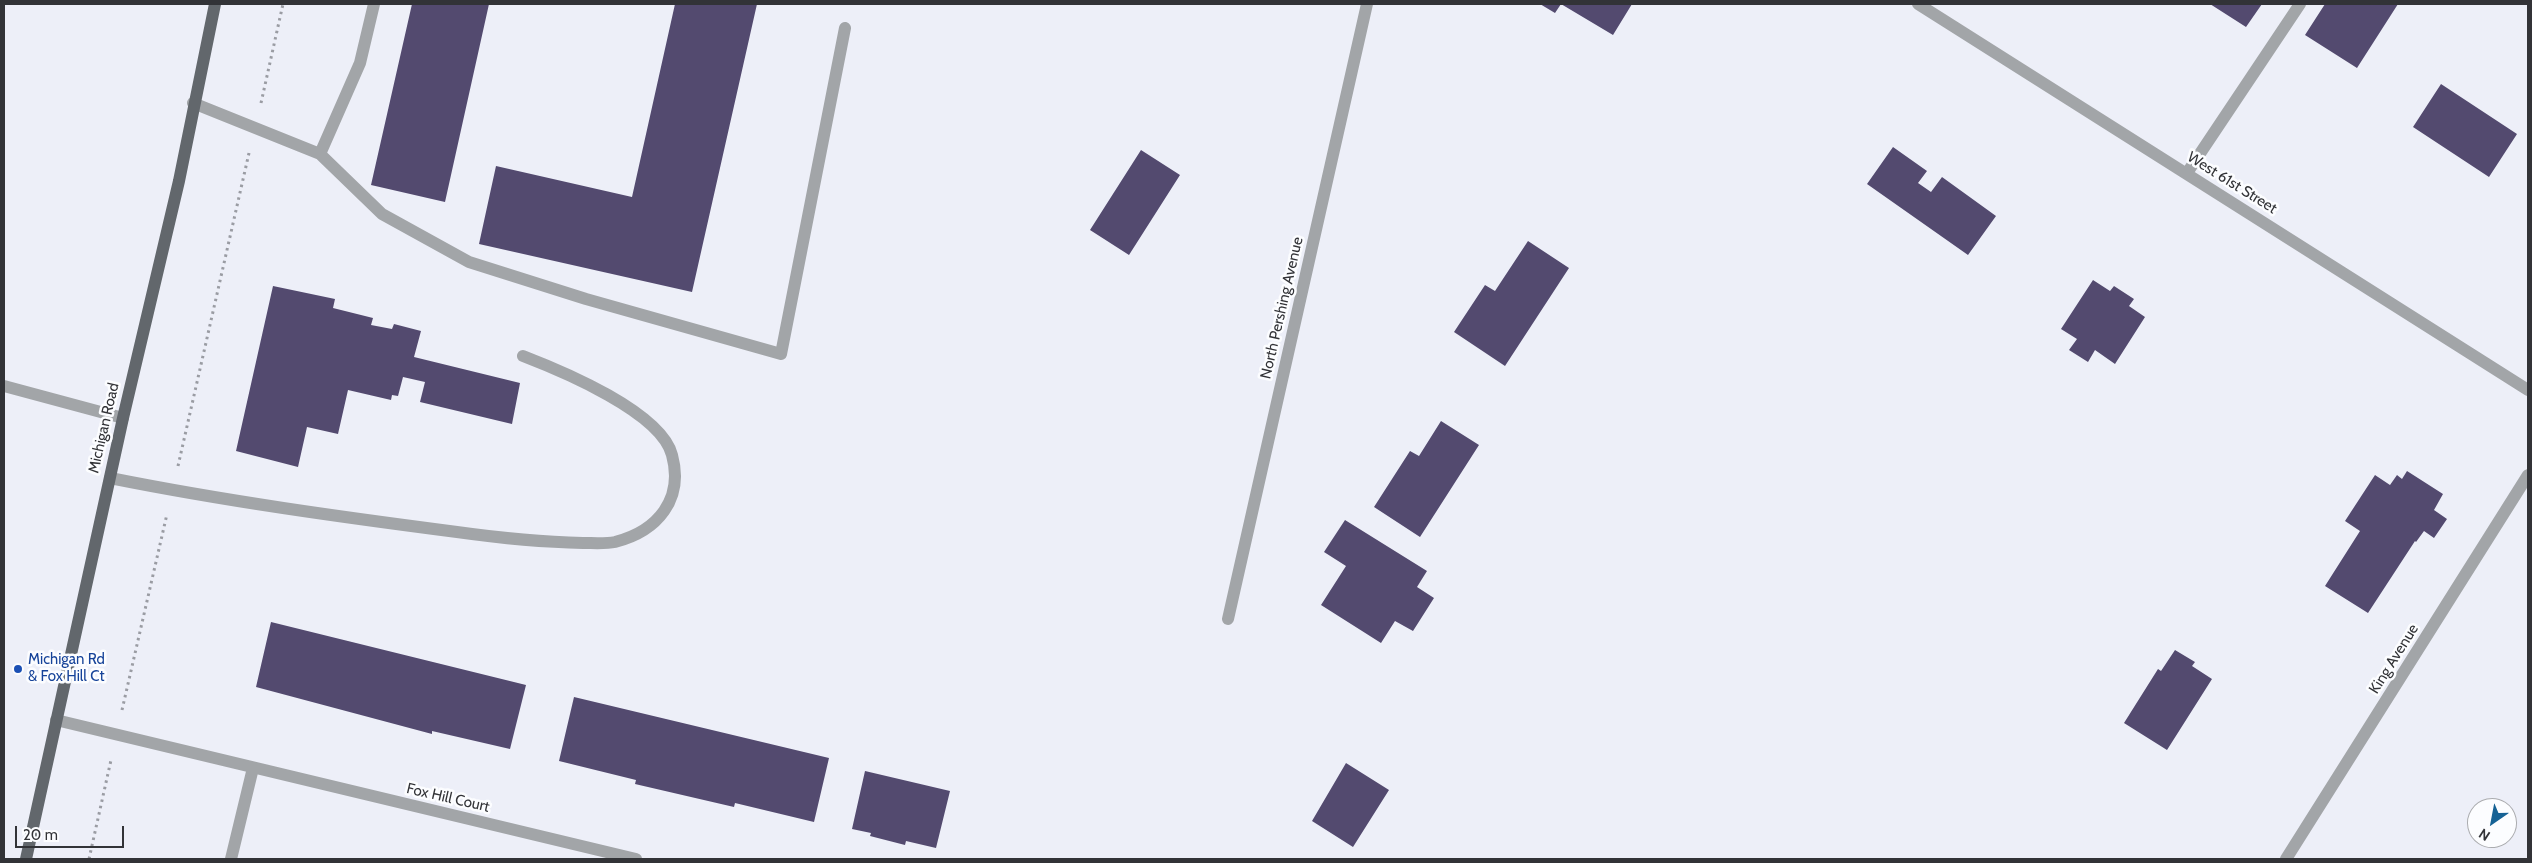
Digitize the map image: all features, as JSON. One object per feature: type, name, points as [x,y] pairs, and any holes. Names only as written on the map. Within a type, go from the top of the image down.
[{"type":"main road","name":"Michigan Road","points":[[26,859],[123,418],[179,180],[193,103],[215,4]]},
{"type":"street","points":[[320,154],[360,63],[374,4]]},
{"type":"street","name":"North Pershing Avenue","points":[[1228,619],[1367,4]]},
{"type":"street","name":"West 61st Street","points":[[1918,4],[2528,390]]},
{"type":"street","points":[[2187,174],[2300,4]]},
{"type":"street","points":[[193,103],[256,126],[320,154],[382,214],[469,262],[586,299],[781,354],[845,28]]},
{"type":"street","points":[[110,478],[172,490],[356,519],[534,542],[614,542],[638,534],[655,523],[670,502],[676,483],[675,467],[670,446],[655,429],[630,408],[570,374],[523,356]]},
{"type":"street","points":[[4,386],[123,418]]},
{"type":"street","name":"King Avenue","points":[[2286,859],[2528,475]]},
{"type":"street","name":"Fox Hill Court","points":[[56,720],[636,859]]},
{"type":"street","points":[[230,859],[253,768]]},
{"type":"path","points":[[89,859],[284,4]]},
{"type":"building","points":[[412,4],[489,4],[445,202],[371,185]]},
{"type":"building","points":[[675,4],[757,4],[692,292],[479,244],[496,166],[632,197]]},
{"type":"building","points":[[1540,4],[1561,4],[1555,13]]},
{"type":"building","points":[[1561,4],[1632,4],[1613,35]]},
{"type":"building","points":[[2210,4],[2262,4],[2246,27]]},
{"type":"building","points":[[2325,4],[2398,4],[2357,68],[2305,35]]},
{"type":"building","points":[[2441,84],[2517,134],[2489,177],[2413,127]]},
{"type":"building","points":[[1893,147],[1927,171],[1918,183],[1931,192],[1942,177],[1996,216],[1968,255],[1867,184]]},
{"type":"building","points":[[1141,150],[1180,175],[1129,255],[1090,230]]},
{"type":"building","points":[[1528,241],[1569,268],[1505,366],[1454,332],[1485,285],[1495,291]]},
{"type":"building","points":[[2093,280],[2110,291],[2114,286],[2134,299],[2129,306],[2145,317],[2115,364],[2095,350],[2088,362],[2069,350],[2077,339],[2061,329]]},
{"type":"building","points":[[273,286],[335,299],[333,308],[373,318],[371,325],[392,329],[394,324],[421,331],[414,357],[520,383],[512,424],[420,402],[425,382],[403,377],[398,396],[392,395],[391,400],[348,390],[338,434],[307,427],[298,467],[236,451]]},
{"type":"building","points":[[1441,421],[1479,445],[1420,537],[1374,507],[1410,451],[1419,456]]},
{"type":"building","points":[[2407,471],[2443,494],[2434,510],[2447,519],[2434,538],[2424,531],[2415,541],[2368,613],[2325,586],[2360,531],[2345,521],[2375,475],[2390,485],[2397,475],[2402,479]]},
{"type":"building","points":[[1345,520],[1427,571],[1417,587],[1434,598],[1413,631],[1395,621],[1381,643],[1321,605],[1346,566],[1324,552]]},
{"type":"building","points":[[271,622],[526,685],[510,749],[432,731],[432,734],[256,687]]},
{"type":"building","points":[[2175,650],[2195,662],[2192,666],[2212,679],[2167,750],[2124,723],[2158,669],[2161,671]]},
{"type":"building","points":[[574,697],[829,758],[814,822],[735,803],[734,807],[635,784],[636,780],[559,761]]},
{"type":"building","points":[[1346,763],[1389,790],[1353,847],[1312,821]]},
{"type":"building","points":[[865,771],[950,791],[936,848],[906,841],[905,845],[870,836],[871,833],[852,829]]},
{"type":"place","name":"Michigan Rd & Fox Hill Ct","points":[[18,669]]}]
